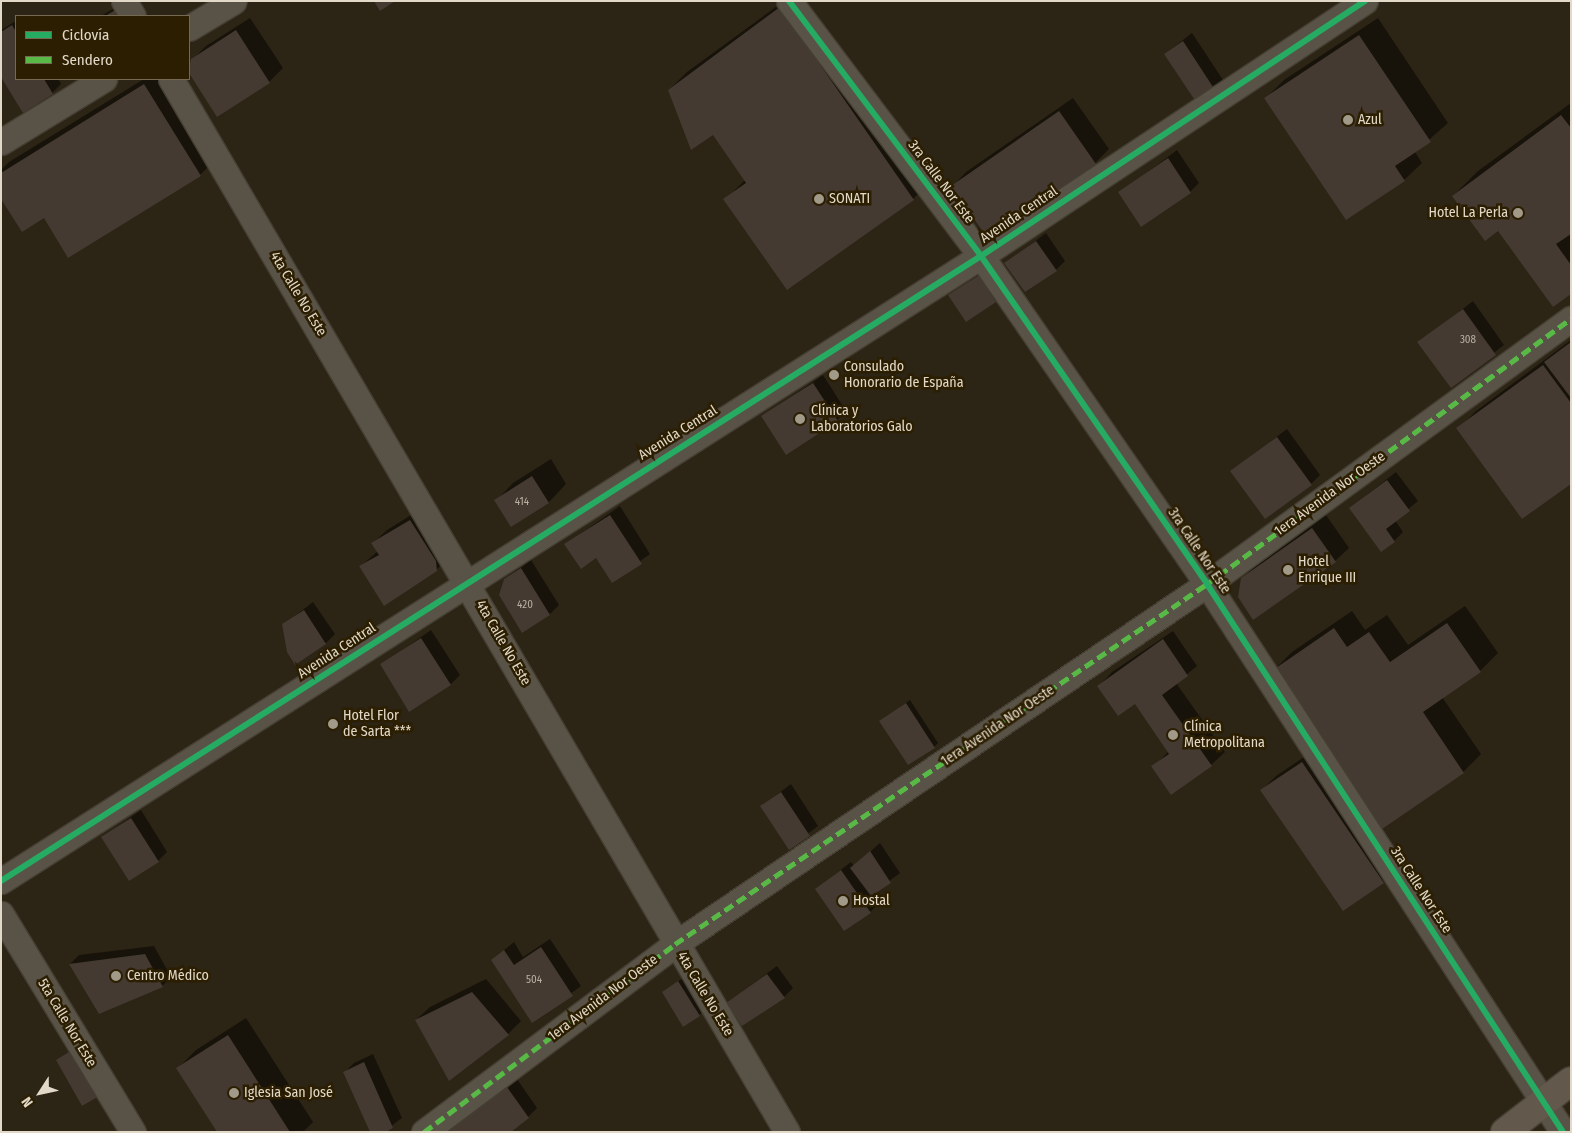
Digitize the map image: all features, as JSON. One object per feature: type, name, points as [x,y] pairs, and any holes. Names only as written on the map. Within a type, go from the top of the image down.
[{"type":"street","points":[[124,1],[132,15]]},
{"type":"street","points":[[190,27],[234,1]]},
{"type":"street","name":"3ra Calle Nor Este","points":[[789,1],[981,256],[1207,584],[1563,1132]]},
{"type":"street","name":"Avenida Central","points":[[1,881],[981,256],[1365,1]]},
{"type":"street","points":[[1,142],[102,80]]},
{"type":"street","name":"4ta Calle No Este","points":[[172,80],[468,582],[675,944],[787,1132]]},
{"type":"street","name":"1era Avenida Nor Oeste","points":[[424,1132],[675,944],[1207,584],[1571,319]]},
{"type":"street","name":"5ta Calle Nor Este","points":[[1,914],[133,1132]]},
{"type":"street","points":[[1505,1132],[1571,1081]]},
{"type":"building","points":[[374,1],[395,1],[380,11]]},
{"type":"building","points":[[780,7],[914,200],[787,290],[723,199],[746,183],[713,135],[691,150],[668,90]]},
{"type":"building","points":[[119,8],[124,15],[107,15]]},
{"type":"building","points":[[12,25],[15,30],[15,80],[45,80],[53,94],[23,113],[1,77],[1,32]]},
{"type":"building","points":[[236,30],[270,83],[217,117],[190,75],[191,59]]},
{"type":"building","name":"Azul","points":[[1359,35],[1431,142],[1395,166],[1405,181],[1346,220],[1264,98]]},
{"type":"building","points":[[1183,41],[1215,90],[1196,102],[1164,54]]},
{"type":"building","points":[[144,84],[201,176],[68,258],[44,218],[22,232],[1,199],[1,173]]},
{"type":"building","points":[[1059,111],[1096,164],[988,239],[951,186]]},
{"type":"building","name":"Hotel La Perla","points":[[1561,115],[1571,128],[1571,234],[1556,244],[1571,265],[1571,294],[1553,307],[1498,231],[1485,241],[1452,196]]},
{"type":"building","points":[[1168,158],[1191,193],[1141,227],[1118,192]]},
{"type":"building","points":[[1036,241],[1057,271],[1025,292],[1004,263]]},
{"type":"building","points":[[979,275],[996,302],[966,322],[948,295]]},
{"type":"building","points":[[1463,309],[1496,355],[1451,388],[1417,342]]},
{"type":"building","points":[[1571,342],[1571,398],[1544,362]]},
{"type":"building","points":[[1543,365],[1571,403],[1571,484],[1522,519],[1456,428]]},
{"type":"building","name":"Clínica y Laboratorios Galo","points":[[813,383],[838,421],[786,455],[761,416]]},
{"type":"building","points":[[1277,437],[1312,485],[1265,519],[1230,471]]},
{"type":"building","points":[[532,476],[549,503],[511,527],[494,500]]},
{"type":"building","points":[[1387,480],[1410,511],[1386,529],[1395,542],[1381,552],[1349,508]]},
{"type":"building","points":[[610,515],[642,564],[612,583],[596,558],[581,569],[564,544]]},
{"type":"building","points":[[410,520],[436,561],[437,571],[384,606],[359,566],[379,555],[371,543]]},
{"type":"building","name":"Hotel Enrique III","points":[[1312,528],[1336,562],[1253,620],[1238,597],[1241,578]]},
{"type":"building","points":[[521,568],[550,615],[522,633],[499,595],[504,579]]},
{"type":"building","points":[[304,610],[326,644],[295,665],[287,652],[282,624]]},
{"type":"building","points":[[1447,623],[1481,672],[1423,712],[1464,773],[1382,829],[1273,670],[1334,628],[1347,647],[1369,632],[1390,662]]},
{"type":"building","points":[[421,638],[451,685],[409,712],[380,664]]},
{"type":"building","name":"Clínica Metropolitana","points":[[1163,639],[1188,676],[1162,695],[1212,766],[1171,795],[1151,766],[1169,754],[1135,704],[1118,716],[1097,686]]},
{"type":"building","points":[[906,703],[935,748],[908,765],[879,721]]},
{"type":"building","points":[[1302,762],[1384,883],[1343,911],[1260,790]]},
{"type":"building","points":[[781,792],[810,836],[789,850],[760,806]]},
{"type":"building","points":[[131,818],[159,862],[129,881],[101,837]]},
{"type":"building","points":[[870,851],[891,883],[871,896],[850,868]]},
{"type":"building","name":"Hostal","points":[[841,870],[871,913],[844,931],[815,889]]},
{"type":"building","points":[[541,947],[573,996],[532,1023],[491,960],[504,950],[514,965]]},
{"type":"building","name":"Centro Médico","points":[[145,954],[163,987],[99,1014],[69,964]]},
{"type":"building","points":[[767,974],[785,998],[742,1026],[726,1003]]},
{"type":"building","points":[[678,981],[700,1016],[683,1027],[662,992]]},
{"type":"building","points":[[472,992],[509,1035],[449,1081],[415,1020]]},
{"type":"building","points":[[228,1035],[290,1132],[217,1132],[176,1068]]},
{"type":"building","points":[[78,1046],[106,1092],[82,1106],[56,1060]]},
{"type":"building","points":[[364,1062],[393,1128],[386,1132],[370,1132],[343,1072]]},
{"type":"building","points":[[507,1087],[529,1118],[511,1132],[452,1132],[450,1130]]},
{"type":"marked path","points":[[424,1132],[675,944],[1207,584],[1571,319]]},
{"type":"cycle path","points":[[789,1],[981,256],[1207,584],[1563,1132]]},
{"type":"cycle path","points":[[1,881],[981,256],[1365,1]]},
{"type":"place","name":"Azul","points":[[1348,120]]},
{"type":"place","name":"SONATI","points":[[819,199]]},
{"type":"place","name":"Hotel La Perla","points":[[1518,213]]},
{"type":"place","name":"Consulado Honorario de España","points":[[834,375]]},
{"type":"place","name":"Clínica y Laboratorios Galo","points":[[800,419]]},
{"type":"place","name":"Hotel Enrique III","points":[[1288,570]]},
{"type":"place","name":"Hotel Flor de Sarta ***","points":[[333,724]]},
{"type":"place","name":"Clínica Metropolitana","points":[[1173,735]]},
{"type":"place","name":"Hostal","points":[[843,901]]},
{"type":"place","name":"Centro Médico","points":[[116,976]]},
{"type":"place","name":"Iglesia San José","points":[[234,1093]]}]
